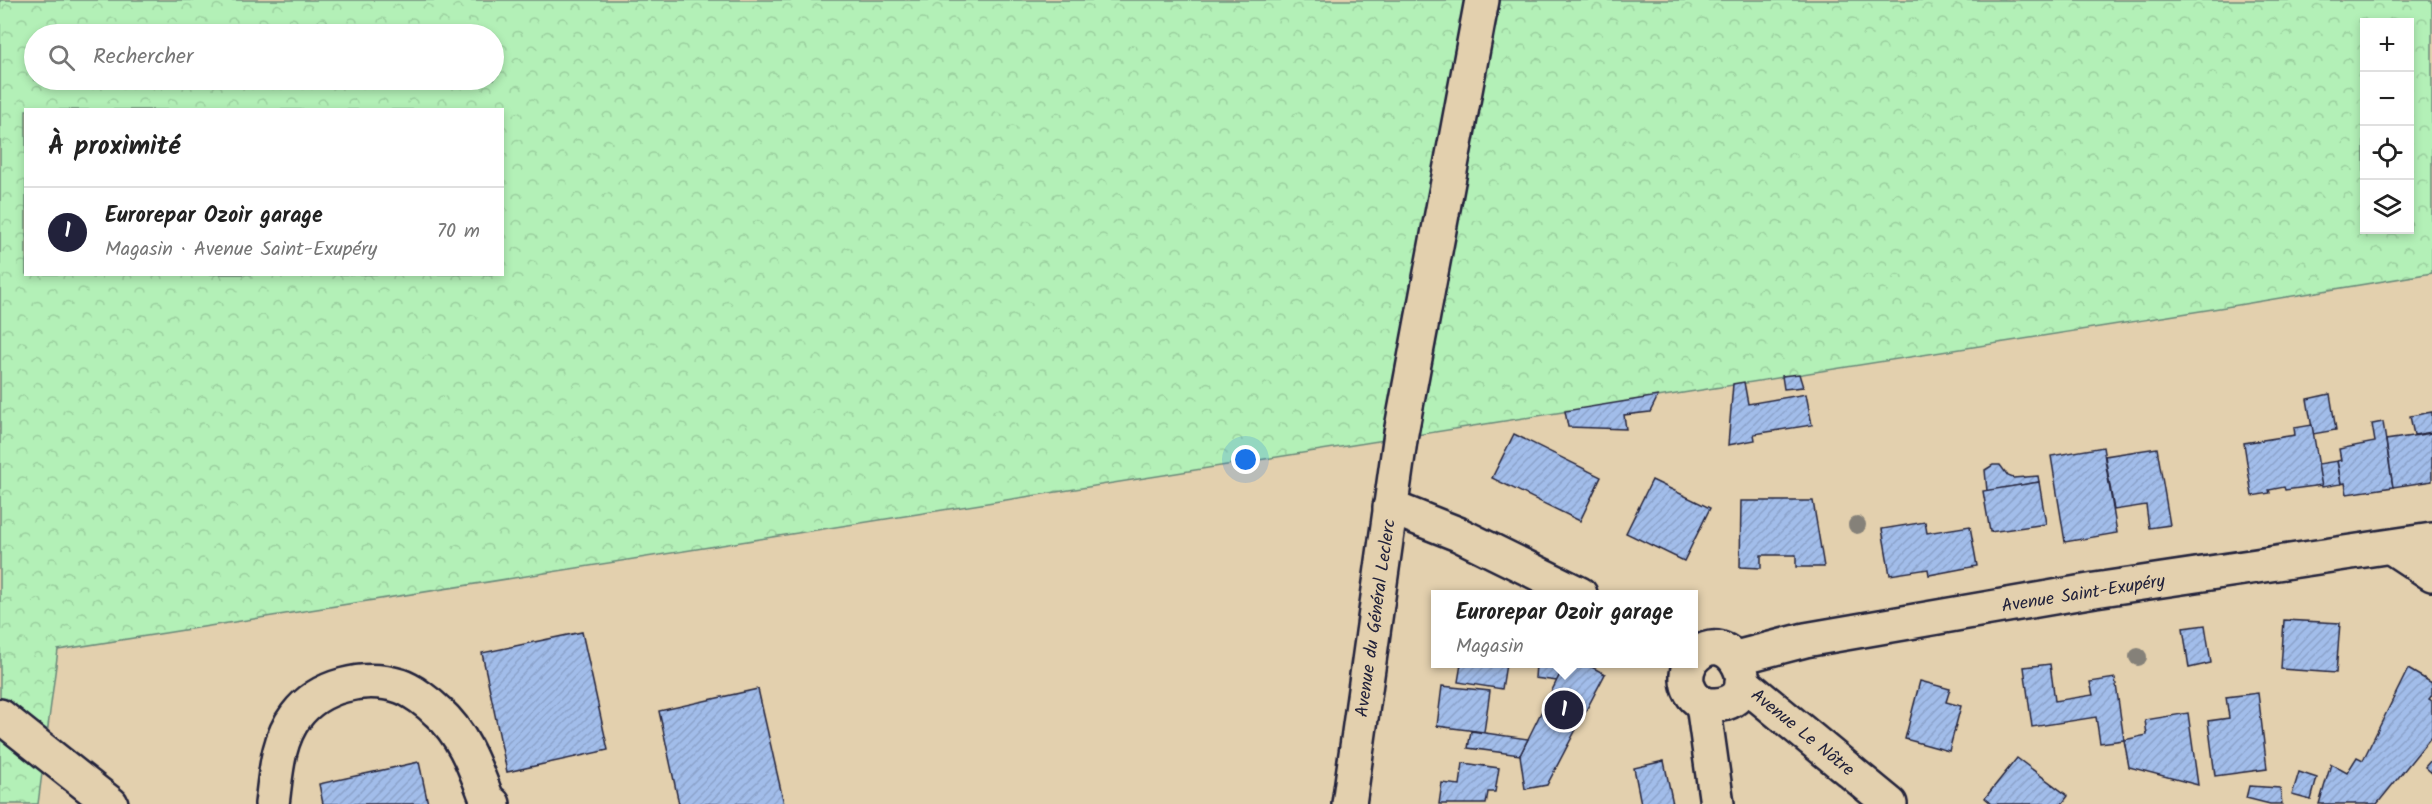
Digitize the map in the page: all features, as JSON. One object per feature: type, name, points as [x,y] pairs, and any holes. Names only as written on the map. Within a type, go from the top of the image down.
[{"type":"street","name":"Avenue du Général Leclerc","points":[[1349,804],[1401,433],[1482,0]]},
{"type":"street","points":[[1390,507],[1458,534],[1572,590]]},
{"type":"street","name":"Avenue Saint-Exupéry","points":[[1739,670],[1805,640],[2084,592],[2432,540]]},
{"type":"street","points":[[2391,547],[2432,574]]},
{"type":"street","points":[[1689,668],[1686,681],[1689,690],[1703,704],[1711,706],[1728,702],[1734,697],[1739,670],[1721,649],[1703,651],[1698,655]]},
{"type":"street","name":"Avenue Le Nôtre","points":[[1739,670],[1890,804]]},
{"type":"street","points":[[272,804],[278,754],[296,716],[315,699],[336,688],[370,680],[402,687],[439,712],[466,746],[488,799],[493,804]]},
{"type":"street","points":[[1703,704],[1717,804]]},
{"type":"street","points":[[0,716],[111,804]]},
{"type":"green space","points":[[0,0],[2432,0],[2432,273],[58,650],[38,804],[0,804]]},
{"type":"building","points":[[1799,374],[1803,387],[1784,389],[1782,376]]},
{"type":"building","points":[[1744,382],[1748,404],[1806,394],[1812,425],[1754,434],[1755,440],[1728,445],[1733,384]]},
{"type":"building","points":[[2330,394],[2336,430],[2313,434],[2307,399]]},
{"type":"building","points":[[1658,396],[1650,412],[1624,415],[1626,429],[1568,427],[1565,411]]},
{"type":"building","points":[[2432,412],[2432,432],[2414,435],[2410,416]]},
{"type":"building","points":[[2383,422],[2393,487],[2347,494],[2345,483],[2341,484],[2337,461],[2341,460],[2339,449],[2375,442],[2372,424]]},
{"type":"building","points":[[2312,425],[2322,485],[2285,490],[2284,487],[2269,490],[2270,493],[2252,496],[2244,443],[2295,435],[2294,428]]},
{"type":"building","points":[[2432,433],[2432,481],[2393,487],[2386,440]]},
{"type":"building","points":[[1514,434],[1601,477],[1580,521],[1492,478]]},
{"type":"building","points":[[2103,447],[2117,533],[2065,542],[2051,456]]},
{"type":"building","points":[[2157,448],[2170,525],[2149,528],[2146,505],[2114,510],[2105,456]]},
{"type":"building","points":[[2337,461],[2341,484],[2322,487],[2318,464]]},
{"type":"building","points":[[1993,465],[2000,465],[2008,476],[2013,478],[2038,476],[2039,482],[1987,491],[1985,470]]},
{"type":"building","points":[[1652,480],[1710,508],[1684,561],[1626,533]]},
{"type":"building","points":[[2039,482],[2046,524],[1990,532],[1983,491]]},
{"type":"building","points":[[1741,501],[1813,501],[1824,567],[1796,567],[1796,555],[1761,555],[1761,568],[1740,567]]},
{"type":"building","points":[[1925,522],[1927,533],[1970,526],[1977,566],[1929,575],[1928,569],[1890,575],[1882,529]]},
{"type":"building","points":[[2284,620],[2340,623],[2336,673],[2281,669]]},
{"type":"building","points":[[2205,625],[2211,663],[2189,668],[2183,628]]},
{"type":"building","points":[[582,632],[608,750],[507,772],[482,653]]},
{"type":"building","points":[[2050,664],[2055,701],[2093,695],[2090,682],[2115,678],[2124,740],[2100,743],[2096,717],[2032,727],[2024,667]]},
{"type":"building","points":[[1460,668],[1505,668],[1502,689],[1458,682]]},
{"type":"building","points":[[1536,668],[1563,668],[1557,681],[1535,678]]},
{"type":"building","points":[[1563,668],[1594,668],[1605,674],[1547,785],[1525,789],[1520,755]]},
{"type":"building","points":[[2408,669],[2432,683],[2432,695],[2429,699],[2432,701],[2432,736],[2377,804],[2319,804],[2331,764],[2347,773],[2357,757],[2363,760]]},
{"type":"building","points":[[1920,681],[1950,689],[1946,702],[1961,706],[1949,751],[1905,739]]},
{"type":"building","points":[[1442,686],[1490,691],[1484,732],[1437,726]]},
{"type":"building","points":[[758,689],[784,804],[679,804],[659,711]]},
{"type":"building","points":[[2258,693],[2267,769],[2215,776],[2208,721],[2229,718],[2226,697]]},
{"type":"building","points":[[2188,713],[2198,785],[2129,767],[2124,740],[2147,735],[2145,720]]},
{"type":"building","points":[[1471,731],[1528,739],[1520,755],[1468,748]]},
{"type":"building","points":[[2017,758],[2068,796],[2062,804],[1992,804],[1985,798]]},
{"type":"building","points":[[2432,759],[2432,773],[2425,767]]},
{"type":"building","points":[[1664,761],[1673,804],[1641,804],[1634,768]]},
{"type":"building","points":[[419,762],[428,804],[323,804],[319,784]]},
{"type":"building","points":[[1463,763],[1499,768],[1495,792],[1488,792],[1486,804],[1439,804],[1442,783],[1460,785]]},
{"type":"building","points":[[2299,772],[2317,778],[2311,800],[2292,795]]},
{"type":"building","points":[[2249,786],[2280,788],[2282,804],[2270,804],[2246,798]]},
{"type":"place","name":"Eurorepar Ozoir garage","points":[[1564,710]]}]
